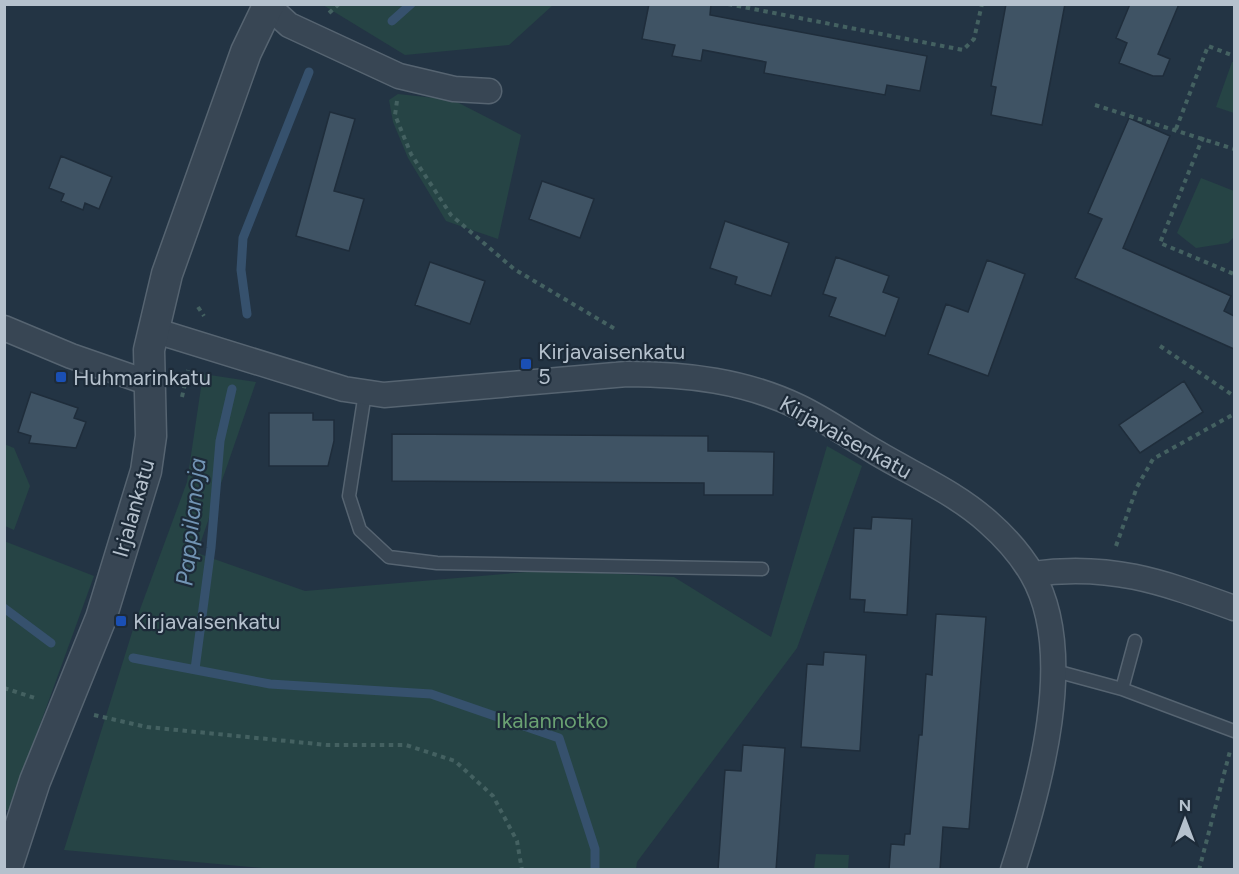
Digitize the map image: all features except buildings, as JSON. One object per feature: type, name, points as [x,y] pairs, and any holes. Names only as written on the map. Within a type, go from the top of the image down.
[{"type":"street","points":[[268,5],[289,25],[399,76],[454,89],[489,91]]},
{"type":"street","name":"Irjalankatu","points":[[6,870],[35,781],[101,618],[146,471],[151,436],[149,383],[153,330],[167,274],[246,52],[268,5]]},
{"type":"street","points":[[4,328],[71,356],[149,383]]},
{"type":"street","name":"Kirjavaisenkatu","points":[[153,330],[365,393],[409,394],[627,374],[692,377],[748,387],[800,408],[974,510],[1010,544],[1032,574],[1046,611],[1051,641],[1052,670],[1044,765],[1013,870]]},
{"type":"street","points":[[1032,574],[1065,570],[1108,571],[1151,580],[1234,608]]},
{"type":"lane","points":[[365,393],[349,496],[360,530],[389,557],[437,563],[762,569]]},
{"type":"lane","points":[[1122,689],[1135,641]]},
{"type":"lane","points":[[1052,670],[1122,689],[1234,731]]},
{"type":"path","points":[[728,4],[963,50],[974,39],[982,4]]},
{"type":"path","points":[[1176,129],[1208,46],[1234,56]]},
{"type":"path","points":[[399,76],[395,115],[411,154],[451,215],[514,269],[615,329]]},
{"type":"path","points":[[1095,105],[1203,137],[1234,149]]},
{"type":"path","points":[[1203,137],[1160,243],[1234,274]]},
{"type":"path","points":[[1160,345],[1234,396]]},
{"type":"path","points":[[1108,571],[1137,487],[1153,459],[1234,414]]},
{"type":"path","points":[[67,706],[147,727],[327,745],[406,745],[455,762],[493,796],[517,841],[522,870]]},
{"type":"path","points":[[1199,870],[1232,747]]},
{"type":"green space","points":[[323,5],[553,5],[509,45],[405,55]]},
{"type":"green space","points":[[1232,62],[1234,62],[1234,113],[1216,107]]},
{"type":"green space","points":[[398,94],[453,100],[521,135],[498,239],[446,221],[408,158],[393,122],[389,100]]},
{"type":"green space","points":[[1201,178],[1234,191],[1234,237],[1228,243],[1196,248],[1177,233]]},
{"type":"green space","name":"Ikalannotko","points":[[203,374],[256,382],[197,553],[305,591],[550,570],[674,577],[771,637],[827,446],[862,466],[797,648],[637,862],[636,869],[284,870],[64,850],[135,623],[187,482]]},
{"type":"green space","points":[[4,444],[14,448],[30,486],[14,530],[5,526]]},
{"type":"green space","points":[[4,541],[94,576],[9,810],[4,810]]},
{"type":"green space","points":[[816,854],[849,855],[848,869],[814,869]]},
{"type":"waterway","name":"Pappilanoja","points":[[392,21],[411,4]]},
{"type":"waterway","name":"Pappilanoja","points":[[247,314],[241,270],[243,238],[309,72]]},
{"type":"waterway","name":"Pappilanoja","points":[[195,669],[211,548],[220,441],[232,389]]},
{"type":"waterway","name":"Pappilanoja","points":[[4,608],[51,643]]},
{"type":"waterway","points":[[133,658],[270,684],[431,694],[559,738],[595,849],[595,870]]},
{"type":"place","name":"Kirjavaisenkatu 5","points":[[526,364]]},
{"type":"place","name":"Huhmarinkatu","points":[[61,377]]},
{"type":"place","name":"Kirjavaisenkatu","points":[[121,621]]}]
